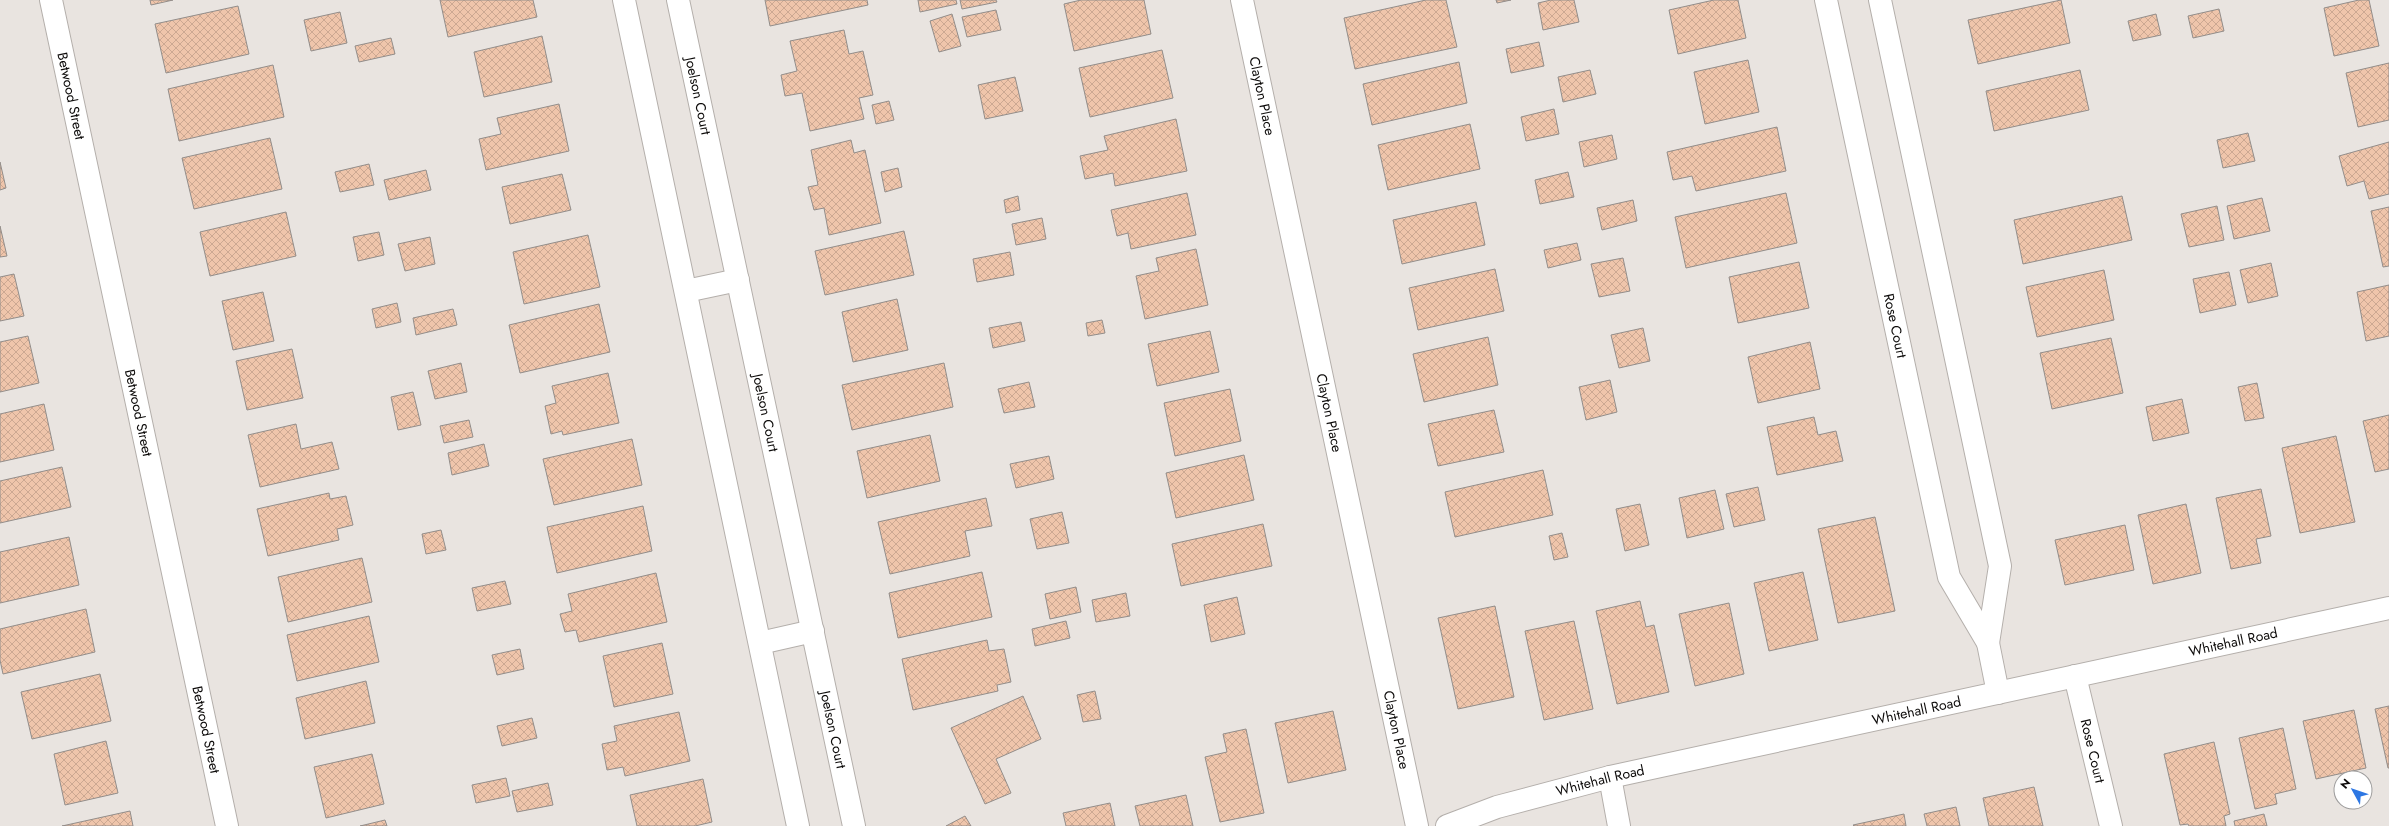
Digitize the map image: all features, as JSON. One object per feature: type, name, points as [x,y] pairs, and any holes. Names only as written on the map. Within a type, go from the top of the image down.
[{"type":"street","name":"Betwood Street","points":[[51,0],[227,826]]},
{"type":"street","points":[[624,0],[798,826]]},
{"type":"street","name":"Joelson Court","points":[[678,0],[854,826]]},
{"type":"street","name":"Clayton Place","points":[[1242,0],[1417,826]]},
{"type":"street","name":"Rose Court","points":[[1826,0],[1949,576],[1988,643],[1998,692]]},
{"type":"street","name":"Rose Court","points":[[1880,0],[2000,566],[1988,643]]},
{"type":"street","points":[[686,291],[738,280]]},
{"type":"street","name":"Whitehall Road","points":[[1447,826],[1497,807],[1610,777],[2389,608]]},
{"type":"street","points":[[760,643],[813,632]]},
{"type":"street","name":"Rose Court","points":[[2075,676],[2111,826]]},
{"type":"street","points":[[1610,777],[1619,826]]},
{"type":"building","points":[[150,0],[173,0],[151,5]]},
{"type":"building","points":[[440,0],[533,0],[537,17],[448,37]]},
{"type":"building","points":[[765,0],[867,0],[868,5],[770,26]]},
{"type":"building","points":[[918,0],[956,0],[957,4],[920,12]]},
{"type":"building","points":[[960,0],[996,0],[997,2],[962,9]]},
{"type":"building","points":[[1081,0],[1144,0],[1151,34],[1074,51],[1064,4]]},
{"type":"building","points":[[1426,0],[1446,0],[1457,47],[1355,69],[1344,18]]},
{"type":"building","points":[[1496,0],[1511,0],[1497,3]]},
{"type":"building","points":[[1551,0],[1574,0],[1579,22],[1543,30],[1538,3]]},
{"type":"building","points":[[1714,0],[1738,0],[1746,38],[1678,54],[1669,10]]},
{"type":"building","points":[[2061,0],[2070,43],[1978,64],[1968,20]]},
{"type":"building","points":[[2359,0],[2369,0],[2379,46],[2334,56],[2324,8]]},
{"type":"building","points":[[238,6],[249,54],[166,73],[155,24]]},
{"type":"building","points":[[2219,9],[2224,31],[2193,38],[2188,16]]},
{"type":"building","points":[[996,10],[1001,30],[967,37],[962,17]]},
{"type":"building","points":[[340,12],[347,43],[311,51],[304,20]]},
{"type":"building","points":[[952,14],[961,46],[939,52],[930,21]]},
{"type":"building","points":[[2156,14],[2161,35],[2133,41],[2128,21]]},
{"type":"building","points":[[844,30],[849,54],[863,51],[873,95],[859,98],[864,119],[810,131],[802,93],[785,96],[781,75],[797,71],[790,41]]},
{"type":"building","points":[[542,36],[552,82],[484,97],[474,52]]},
{"type":"building","points":[[391,38],[395,54],[359,62],[355,46]]},
{"type":"building","points":[[1539,42],[1544,66],[1511,73],[1506,49]]},
{"type":"building","points":[[1162,50],[1173,98],[1090,117],[1079,68]]},
{"type":"building","points":[[1748,60],[1759,112],[1705,124],[1694,72]]},
{"type":"building","points":[[1459,62],[1467,103],[1372,125],[1363,84]]},
{"type":"building","points":[[2389,63],[2389,120],[2358,127],[2346,73]]},
{"type":"building","points":[[273,65],[284,117],[179,141],[168,89]]},
{"type":"building","points":[[1590,70],[1596,94],[1563,102],[1558,77]]},
{"type":"building","points":[[2080,70],[2089,110],[1994,131],[1986,91]]},
{"type":"building","points":[[1015,77],[1023,111],[985,119],[978,85]]},
{"type":"building","points":[[889,101],[894,120],[876,124],[872,105]]},
{"type":"building","points":[[559,104],[569,151],[486,170],[479,139],[501,134],[497,118]]},
{"type":"building","points":[[1554,109],[1559,134],[1526,141],[1521,117]]},
{"type":"building","points":[[1176,119],[1187,171],[1115,186],[1113,173],[1085,179],[1080,156],[1108,150],[1104,136]]},
{"type":"building","points":[[1470,124],[1480,169],[1388,190],[1378,145]]},
{"type":"building","points":[[1777,127],[1786,171],[1696,191],[1692,176],[1673,180],[1667,152]]},
{"type":"building","points":[[2248,133],[2255,161],[2223,168],[2217,140]]},
{"type":"building","points":[[1612,135],[1617,159],[1584,167],[1579,142]]},
{"type":"building","points":[[270,138],[282,189],[194,209],[182,158]]},
{"type":"building","points":[[851,140],[854,153],[865,150],[881,223],[829,235],[824,208],[814,210],[808,187],[818,185],[811,150]]},
{"type":"building","points":[[2389,142],[2389,194],[2369,199],[2364,181],[2347,186],[2339,156]]},
{"type":"building","points":[[0,162],[6,188],[0,190]]},
{"type":"building","points":[[369,164],[374,185],[340,192],[335,172]]},
{"type":"building","points":[[898,168],[902,187],[885,192],[881,172]]},
{"type":"building","points":[[426,170],[431,190],[389,200],[384,180]]},
{"type":"building","points":[[1568,172],[1574,197],[1540,204],[1535,180]]},
{"type":"building","points":[[562,174],[571,210],[510,224],[502,187]]},
{"type":"building","points":[[1187,193],[1196,235],[1131,249],[1128,233],[1117,236],[1111,210]]},
{"type":"building","points":[[1786,193],[1797,243],[1686,268],[1675,217]]},
{"type":"building","points":[[1018,196],[1020,210],[1006,213],[1004,200]]},
{"type":"building","points":[[2122,196],[2132,240],[2023,264],[2014,220]]},
{"type":"building","points":[[2262,198],[2270,231],[2234,239],[2227,206]]},
{"type":"building","points":[[1633,200],[1637,221],[1602,230],[1597,208]]},
{"type":"building","points":[[1476,202],[1485,245],[1402,264],[1393,220]]},
{"type":"building","points":[[2217,206],[2224,240],[2189,247],[2181,214]]},
{"type":"building","points":[[2389,207],[2389,266],[2383,267],[2371,211]]},
{"type":"building","points":[[286,212],[296,256],[210,276],[200,232]]},
{"type":"building","points":[[1042,218],[1046,239],[1016,245],[1012,224]]},
{"type":"building","points":[[0,226],[7,256],[0,257]]},
{"type":"building","points":[[904,231],[914,275],[825,295],[815,251]]},
{"type":"building","points":[[379,232],[384,255],[358,261],[353,237]]},
{"type":"building","points":[[588,235],[600,287],[524,304],[513,252]]},
{"type":"building","points":[[430,237],[435,264],[405,271],[398,244]]},
{"type":"building","points":[[1577,243],[1581,260],[1548,268],[1544,250]]},
{"type":"building","points":[[1196,249],[1208,305],[1145,319],[1136,276],[1159,271],[1156,258]]},
{"type":"building","points":[[1010,252],[1014,275],[977,282],[973,259]]},
{"type":"building","points":[[1623,258],[1630,291],[1599,297],[1591,264]]},
{"type":"building","points":[[1799,262],[1809,308],[1738,323],[1729,277]]},
{"type":"building","points":[[2271,263],[2278,296],[2248,303],[2240,270]]},
{"type":"building","points":[[1495,269],[1504,311],[1418,330],[1409,288]]},
{"type":"building","points":[[2104,270],[2114,320],[2037,337],[2026,287]]},
{"type":"building","points":[[2229,272],[2236,305],[2200,313],[2193,279]]},
{"type":"building","points":[[14,274],[24,316],[0,321],[0,277]]},
{"type":"building","points":[[2389,285],[2389,336],[2366,341],[2357,292]]},
{"type":"building","points":[[263,292],[274,341],[233,350],[222,301]]},
{"type":"building","points":[[897,299],[908,350],[853,362],[842,312]]},
{"type":"building","points":[[397,303],[401,322],[376,328],[372,309]]},
{"type":"building","points":[[599,304],[610,352],[520,373],[509,325]]},
{"type":"building","points":[[453,309],[457,325],[416,335],[413,318]]},
{"type":"building","points":[[1102,320],[1105,333],[1088,336],[1086,323]]},
{"type":"building","points":[[1021,322],[1025,341],[993,348],[989,328]]},
{"type":"building","points":[[1643,328],[1650,361],[1619,368],[1611,335]]},
{"type":"building","points":[[1210,331],[1219,372],[1157,386],[1148,344]]},
{"type":"building","points":[[28,336],[39,383],[0,392],[0,342]]},
{"type":"building","points":[[1488,337],[1498,385],[1424,402],[1413,354]]},
{"type":"building","points":[[2111,338],[2123,393],[2052,409],[2040,353]]},
{"type":"building","points":[[1810,342],[1820,389],[1758,403],[1748,357]]},
{"type":"building","points":[[292,349],[303,398],[247,410],[236,361]]},
{"type":"building","points":[[461,363],[467,392],[435,399],[428,371]]},
{"type":"building","points":[[944,363],[953,407],[852,430],[842,385]]},
{"type":"building","points":[[608,373],[619,423],[563,435],[562,431],[551,434],[545,406],[556,403],[552,386]]},
{"type":"building","points":[[1610,380],[1617,412],[1586,420],[1579,387]]},
{"type":"building","points":[[1029,382],[1035,407],[1004,413],[998,389]]},
{"type":"building","points":[[2257,383],[2264,418],[2245,421],[2238,387]]},
{"type":"building","points":[[1230,389],[1241,441],[1175,456],[1164,403]]},
{"type":"building","points":[[413,392],[421,425],[398,430],[391,397]]},
{"type":"building","points":[[2182,399],[2189,433],[2153,441],[2146,407]]},
{"type":"building","points":[[44,404],[54,450],[0,462],[0,414]]},
{"type":"building","points":[[1494,410],[1504,452],[1438,466],[1428,424]]},
{"type":"building","points":[[2389,415],[2389,469],[2375,472],[2363,421]]},
{"type":"building","points":[[1814,417],[1818,435],[1836,431],[1843,461],[1777,475],[1767,427]]},
{"type":"building","points":[[469,420],[473,437],[444,443],[440,426]]},
{"type":"building","points":[[296,424],[301,449],[332,442],[339,469],[260,487],[248,435]]},
{"type":"building","points":[[930,435],[940,481],[867,498],[857,451]]},
{"type":"building","points":[[2336,436],[2355,522],[2300,533],[2282,448]]},
{"type":"building","points":[[632,439],[642,485],[554,505],[543,459]]},
{"type":"building","points":[[484,444],[489,466],[452,475],[448,453]]},
{"type":"building","points":[[1244,455],[1254,500],[1176,518],[1166,473]]},
{"type":"building","points":[[1049,456],[1054,479],[1016,488],[1010,464]]},
{"type":"building","points":[[62,467],[71,507],[0,523],[0,481]]},
{"type":"building","points":[[1543,470],[1553,515],[1455,537],[1445,492]]},
{"type":"building","points":[[1758,487],[1765,520],[1734,527],[1726,494]]},
{"type":"building","points":[[2261,489],[2271,536],[2256,539],[2261,563],[2231,569],[2216,498]]},
{"type":"building","points":[[1715,490],[1724,529],[1687,538],[1679,498]]},
{"type":"building","points":[[329,493],[330,499],[346,496],[353,525],[337,529],[339,540],[268,556],[257,509]]},
{"type":"building","points":[[986,498],[992,526],[965,531],[970,556],[890,574],[878,522]]},
{"type":"building","points":[[1640,504],[1649,545],[1625,551],[1616,509]]},
{"type":"building","points":[[2186,504],[2201,573],[2153,584],[2138,515]]},
{"type":"building","points":[[643,506],[652,551],[557,573],[547,527]]},
{"type":"building","points":[[1062,512],[1069,543],[1037,549],[1030,519]]},
{"type":"building","points":[[1875,517],[1895,611],[1838,623],[1818,529]]},
{"type":"building","points":[[1263,524],[1272,566],[1181,586],[1172,544]]},
{"type":"building","points":[[2125,525],[2134,570],[2065,585],[2055,540]]},
{"type":"building","points":[[441,530],[446,550],[426,554],[422,534]]},
{"type":"building","points":[[1562,533],[1568,557],[1554,560],[1549,536]]},
{"type":"building","points":[[69,537],[79,585],[0,603],[0,552]]},
{"type":"building","points":[[362,558],[372,602],[288,622],[278,577]]},
{"type":"building","points":[[982,572],[992,617],[898,638],[889,593]]},
{"type":"building","points":[[1803,572],[1818,640],[1769,651],[1754,583]]},
{"type":"building","points":[[656,573],[667,622],[579,642],[576,630],[565,632],[560,614],[572,611],[568,594]]},
{"type":"building","points":[[505,581],[511,604],[477,611],[472,588]]},
{"type":"building","points":[[1076,587],[1081,612],[1050,619],[1045,594]]},
{"type":"building","points":[[1126,593],[1130,616],[1096,622],[1092,600]]},
{"type":"building","points":[[1237,597],[1245,634],[1211,642],[1204,605]]},
{"type":"building","points":[[1640,601],[1646,627],[1654,625],[1669,692],[1617,704],[1596,611]]},
{"type":"building","points":[[1729,603],[1744,674],[1695,686],[1679,614]]},
{"type":"building","points":[[1495,606],[1514,697],[1458,709],[1438,618]]},
{"type":"building","points":[[86,609],[95,652],[3,674],[0,660],[0,629]]},
{"type":"building","points":[[369,616],[379,662],[297,681],[287,635]]},
{"type":"building","points":[[1066,621],[1070,638],[1035,646],[1032,629]]},
{"type":"building","points":[[1574,621],[1593,709],[1544,720],[1525,631]]},
{"type":"building","points":[[987,640],[989,651],[1004,649],[1011,682],[997,685],[998,691],[913,710],[902,659]]},
{"type":"building","points":[[662,643],[673,694],[614,707],[603,656]]},
{"type":"building","points":[[520,649],[524,669],[497,675],[492,655]]},
{"type":"building","points":[[100,674],[111,721],[32,739],[21,692]]},
{"type":"building","points":[[366,681],[375,723],[305,739],[296,698]]},
{"type":"building","points":[[1095,691],[1101,719],[1083,722],[1077,695]]},
{"type":"building","points":[[1023,696],[1041,739],[996,759],[1011,793],[985,804],[951,728]]},
{"type":"building","points":[[2389,706],[2389,768],[2388,768],[2375,709]]},
{"type":"building","points":[[2354,710],[2366,768],[2357,770],[2333,770],[2333,775],[2316,779],[2303,721]]},
{"type":"building","points":[[1333,711],[1346,770],[1288,783],[1275,723]]},
{"type":"building","points":[[679,712],[690,761],[625,776],[623,767],[607,770],[602,744],[617,741],[614,726]]},
{"type":"building","points":[[532,718],[537,738],[502,746],[497,726]]},
{"type":"building","points":[[2283,728],[2296,789],[2275,794],[2277,804],[2255,809],[2239,738]]},
{"type":"building","points":[[1246,729],[1264,813],[1220,822],[1205,757],[1227,752],[1223,734]]},
{"type":"building","points":[[106,741],[118,793],[65,805],[54,754]]},
{"type":"building","points":[[2214,742],[2230,814],[2224,816],[2226,826],[2180,825],[2164,754]]},
{"type":"building","points":[[372,754],[384,804],[326,818],[314,767]]},
{"type":"building","points":[[506,778],[510,796],[476,803],[472,785]]},
{"type":"building","points":[[703,779],[712,822],[695,826],[637,826],[630,795]]},
{"type":"building","points":[[548,783],[553,805],[517,812],[512,791]]},
{"type":"building","points":[[2034,787],[2043,826],[1989,826],[1983,798]]},
{"type":"building","points":[[1186,795],[1193,826],[1140,826],[1135,806]]},
{"type":"building","points":[[1110,803],[1115,826],[1066,826],[1063,813]]},
{"type":"building","points":[[1956,807],[1960,826],[1927,826],[1924,814]]},
{"type":"building","points":[[130,811],[133,826],[62,826]]},
{"type":"building","points":[[1904,814],[1906,826],[1853,825]]},
{"type":"building","points":[[2264,814],[2267,826],[2235,826],[2234,821]]},
{"type":"building","points":[[965,816],[971,826],[946,826]]},
{"type":"building","points":[[385,820],[387,826],[360,826]]}]
